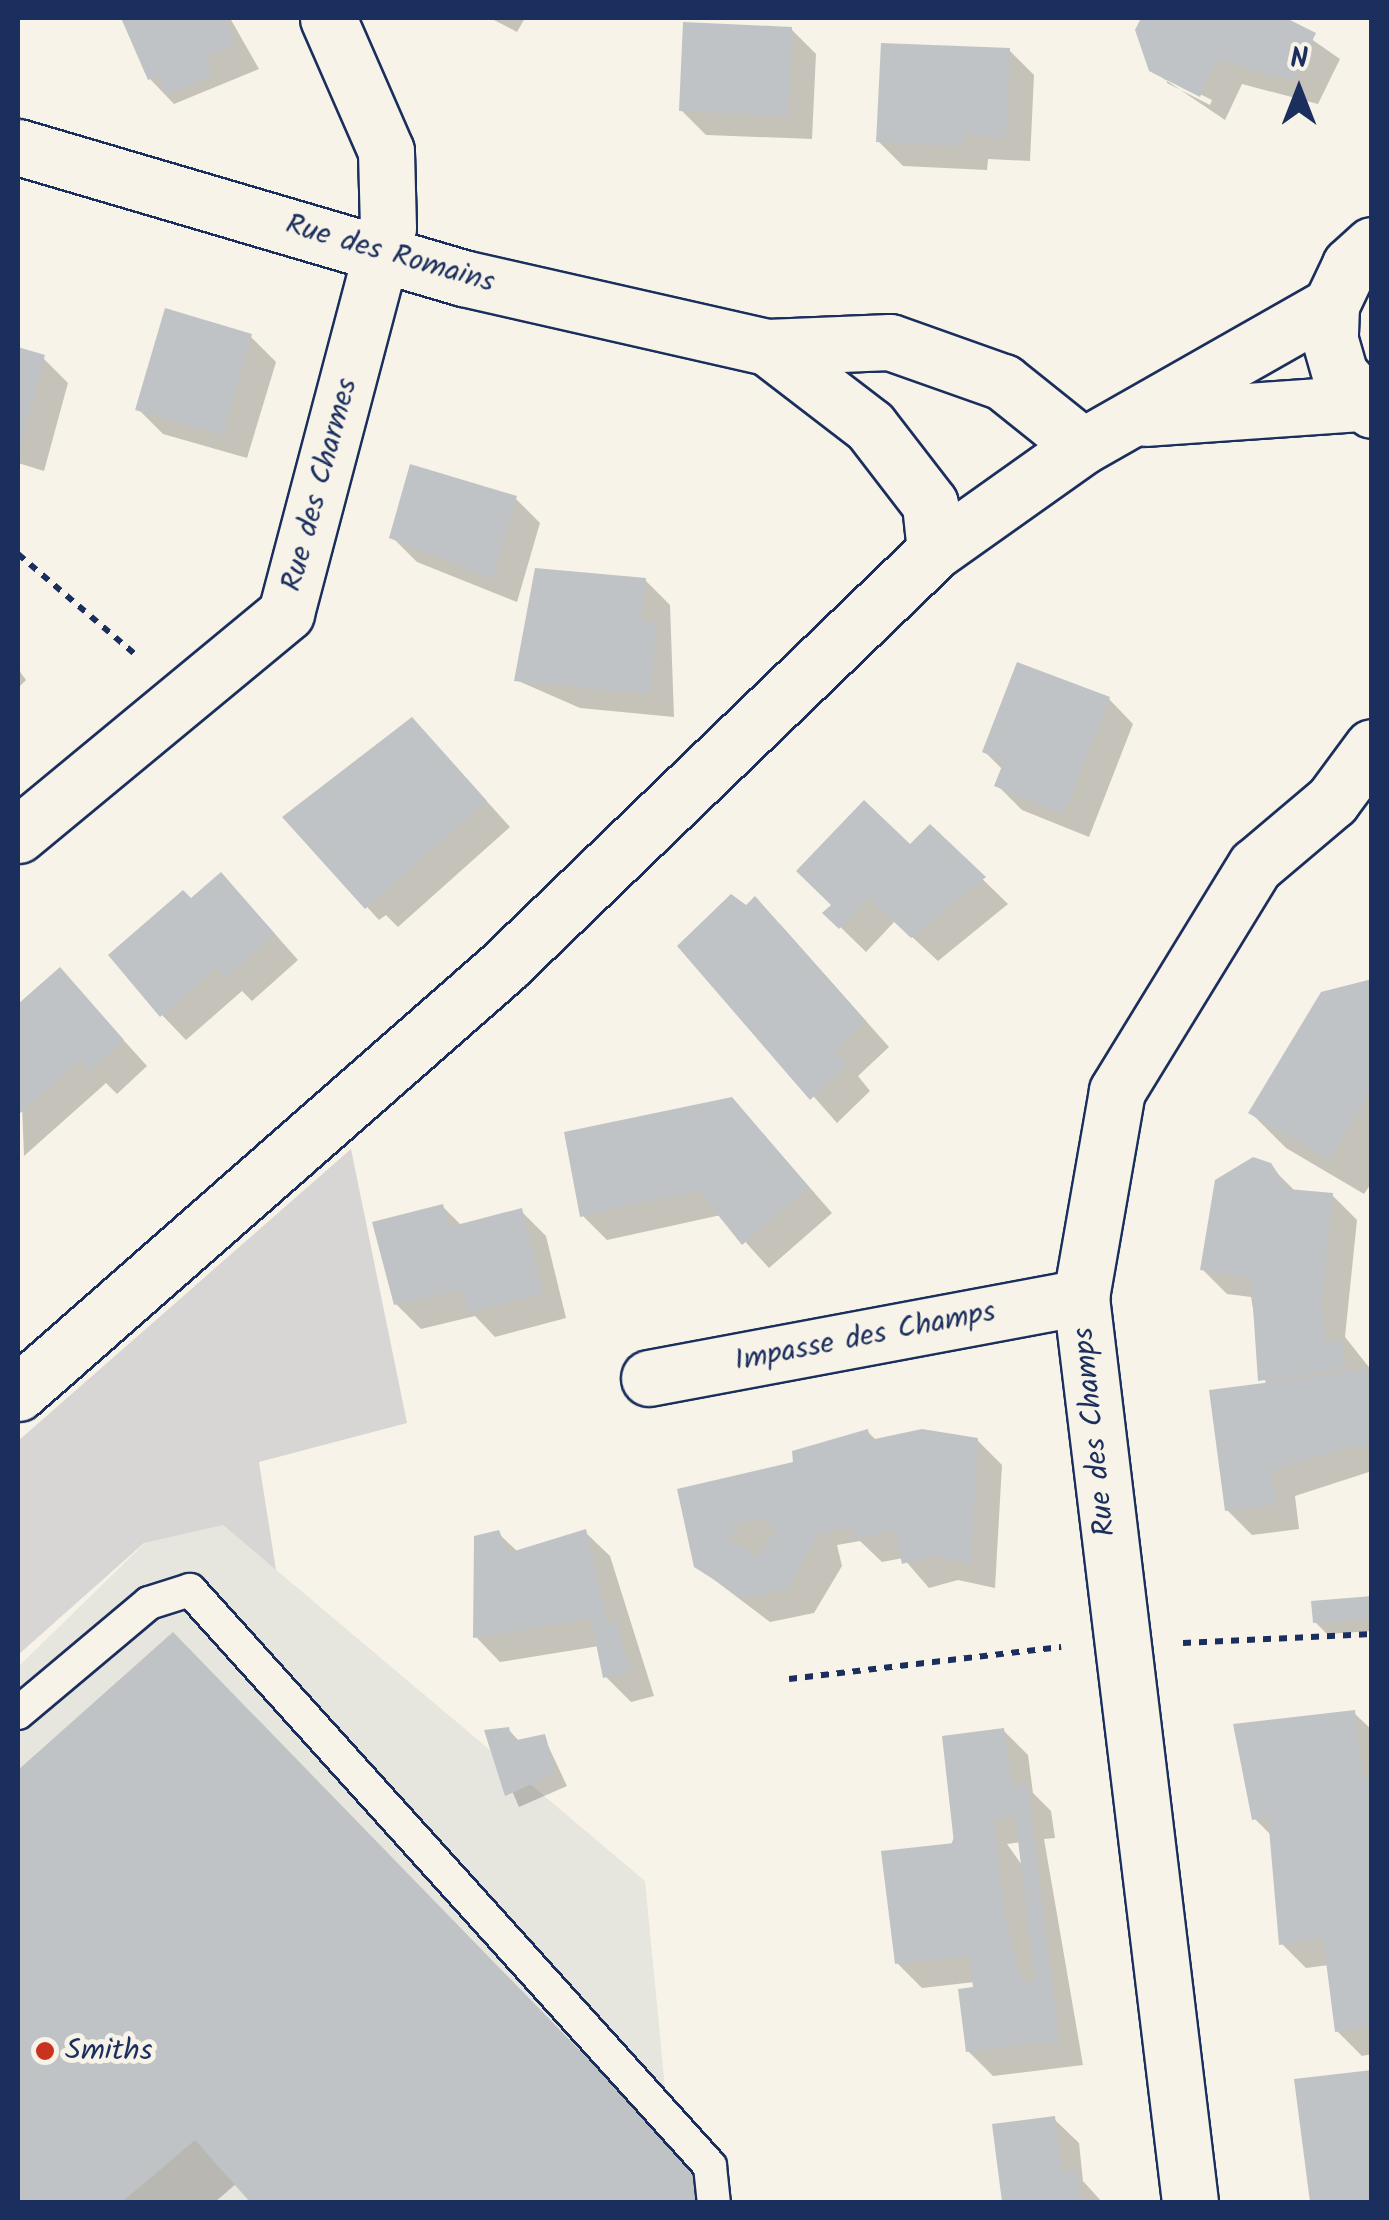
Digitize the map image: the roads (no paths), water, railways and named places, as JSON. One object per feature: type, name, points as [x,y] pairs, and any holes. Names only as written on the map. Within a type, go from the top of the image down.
[{"type":"street","name":"Rue des Charmes","points":[[18,835],[286,613],[384,253],[386,151],[328,18]]},
{"type":"street","name":"Rue des Romains","points":[[18,147],[384,253],[767,346],[890,342],[1003,382],[1083,446]]},
{"type":"street","points":[[1133,418],[1366,406],[1335,357],[1332,304],[1350,265],[1372,246]]},
{"type":"street","points":[[18,1393],[503,967],[935,551],[1083,446],[1332,304]]},
{"type":"street","name":"Rue des Romains","points":[[767,346],[870,426],[930,504],[935,551]]},
{"type":"street","name":"Rue des Champs","points":[[1190,2202],[1081,1296],[1117,1091],[1256,866],[1352,803],[1372,747]]},
{"type":"street","name":"Impasse des Champs","points":[[649,1378],[1081,1296]]},
{"type":"lane","points":[[18,1713],[149,1603],[190,1590],[710,2166],[714,2202]]},
{"type":"place","name":"Smiths","points":[[45,2051]]}]
